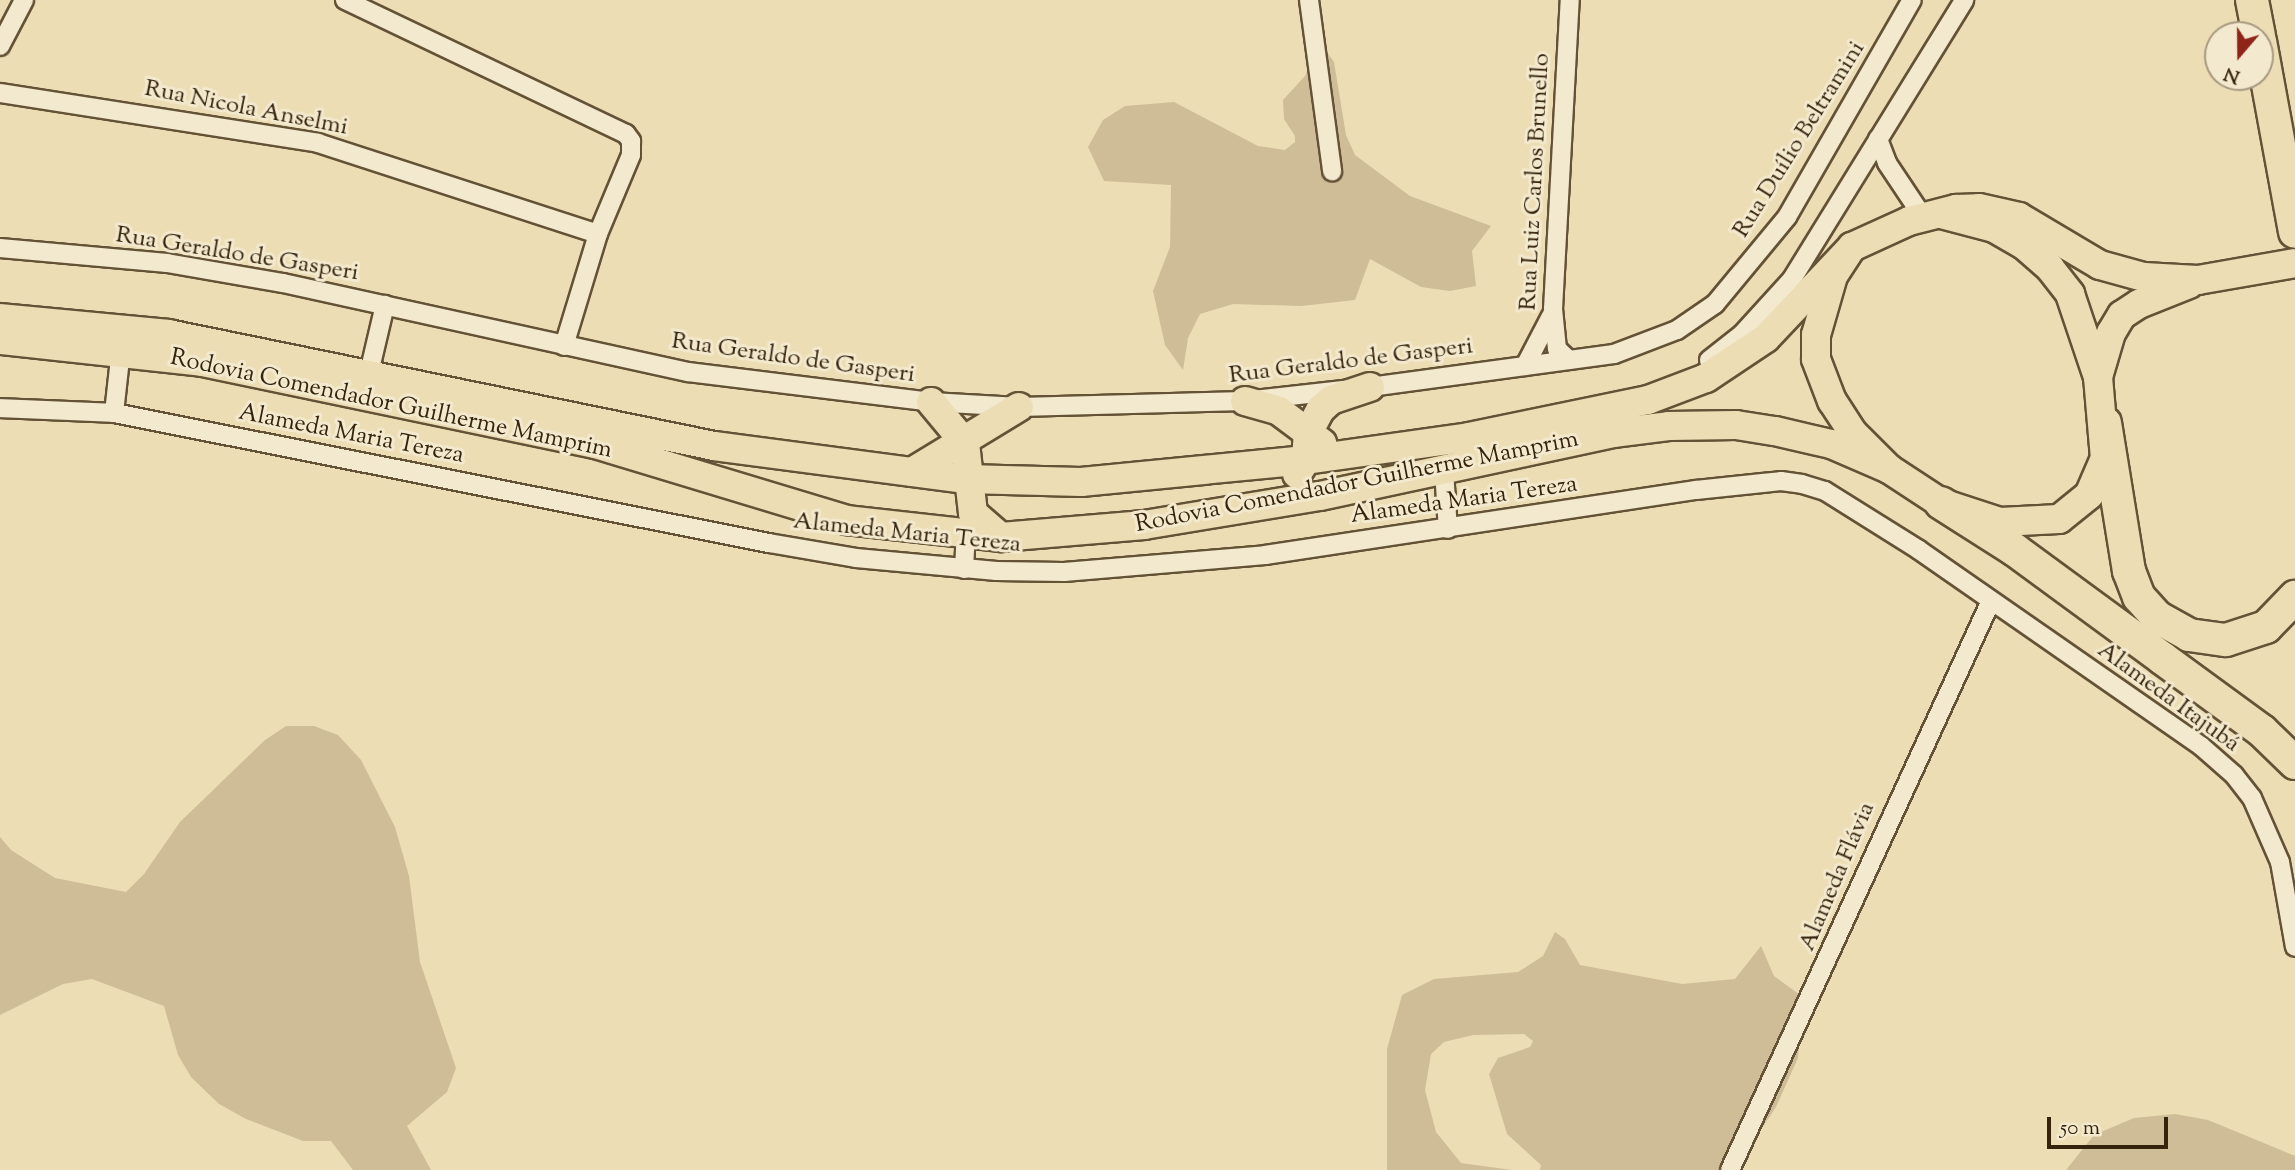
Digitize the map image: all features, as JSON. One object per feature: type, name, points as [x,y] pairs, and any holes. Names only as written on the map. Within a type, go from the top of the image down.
[{"type":"highway","points":[[2252,0],[2256,21]]},
{"type":"highway","points":[[2269,91],[2295,233]]},
{"type":"highway","points":[[2105,423],[2129,571],[2139,597],[2157,617],[2189,635],[2226,640],[2266,627],[2295,597]]},
{"type":"highway","points":[[1941,503],[2015,550],[2262,731],[2295,763]]},
{"type":"main road","points":[[1932,216],[1994,228],[2025,246],[2050,268],[2070,294],[2098,377],[2105,423],[2105,458],[2089,495],[2059,519],[2000,522],[1941,503],[1889,469],[1853,433],[1832,401],[1816,359],[1821,311],[1833,276],[1852,247],[1932,216],[1979,208],[2004,212],[2114,270],[2208,279]]},
{"type":"main road","name":"Rodovia Comendador Guilherme Mamprim","points":[[0,318],[167,334],[369,373],[714,446],[966,479],[1081,482],[1307,447],[1339,454],[1482,435],[1648,400],[1706,378],[1766,338],[1852,247]]},
{"type":"main road","points":[[2098,377],[2111,332],[2122,315],[2138,304],[2208,279],[2295,262]]},
{"type":"main road","name":"Rodovia Comendador Guilherme Mamprim","points":[[0,340],[121,350],[202,362],[582,442],[846,520],[1001,537],[1144,526],[1444,471],[1613,433],[1736,425],[1830,444],[1889,469]]},
{"type":"main road","points":[[1263,503],[1287,488],[1331,400],[1370,387]]},
{"type":"main road","points":[[1245,401],[1279,411],[1307,447]]},
{"type":"main road","points":[[931,402],[965,443],[966,479],[973,513],[1001,537]]},
{"type":"main road","points":[[912,472],[965,443],[1019,407]]},
{"type":"street","points":[[0,46],[24,0]]},
{"type":"street","points":[[345,0],[626,134],[633,147],[598,234],[564,346]]},
{"type":"street","points":[[1309,0],[1332,171]]},
{"type":"street","name":"Rua Luiz Carlos Brunello","points":[[1569,360],[1558,349],[1553,309],[1570,0]]},
{"type":"street","name":"Rua Duílio Beltramini","points":[[1525,366],[1569,360],[1652,342],[1715,304],[1787,216],[1912,0]]},
{"type":"street","points":[[1648,400],[1666,385],[1721,352],[1770,306],[1804,260],[1964,0]]},
{"type":"street","name":"Rua Nicola Anselmi","points":[[0,93],[318,143],[598,234]]},
{"type":"street","points":[[1878,139],[1887,163],[1932,216]]},
{"type":"street","name":"Rua Geraldo de Gasperi","points":[[0,248],[167,263],[386,305],[688,372],[931,402],[1019,407],[1245,401],[1525,366]]},
{"type":"street","points":[[369,373],[386,305]]},
{"type":"street","points":[[1525,366],[1553,309]]},
{"type":"street","points":[[114,413],[121,350]]},
{"type":"street","name":"Alameda Maria Tereza","points":[[0,408],[114,413],[769,543],[964,569],[1064,572],[1167,565],[1448,529],[1696,490],[1781,481],[1825,491],[1919,550],[1990,603]]},
{"type":"street","points":[[1444,471],[1448,529]]},
{"type":"street","points":[[964,569],[967,534]]},
{"type":"street","name":"Alameda Itajubá","points":[[1990,603],[2201,746],[2234,775],[2252,798],[2277,852],[2295,947]]},
{"type":"street","name":"Alameda Flávia","points":[[1730,1170],[1990,603]]},
{"type":"shaded area","points":[[1324,48],[1334,62],[1346,135],[1355,155],[1410,196],[1491,226],[1472,251],[1476,286],[1450,291],[1421,287],[1370,259],[1355,300],[1301,306],[1233,304],[1200,314],[1188,338],[1183,370],[1165,345],[1153,291],[1170,247],[1171,185],[1104,181],[1088,147],[1103,120],[1125,106],[1174,102],[1258,146],[1285,150],[1295,142],[1295,136],[1284,119],[1283,100],[1305,76],[1316,52]]},
{"type":"shaded area","points":[[286,726],[314,726],[338,735],[361,760],[395,827],[409,876],[420,962],[456,1068],[447,1092],[407,1126],[431,1170],[353,1170],[331,1141],[303,1141],[246,1119],[219,1104],[191,1077],[178,1055],[164,1006],[92,979],[63,984],[0,1015],[0,837],[11,850],[55,878],[126,892],[144,874],[180,822],[265,740]]},
{"type":"shaded area","points":[[1555,932],[1565,939],[1580,965],[1682,984],[1735,979],[1761,946],[1774,976],[1803,997],[1798,1058],[1776,1107],[1734,1170],[1540,1170],[1541,1165],[1507,1134],[1489,1074],[1498,1058],[1530,1047],[1533,1041],[1524,1034],[1473,1035],[1444,1042],[1431,1054],[1425,1090],[1436,1132],[1461,1163],[1512,1170],[1387,1170],[1387,1049],[1402,995],[1434,979],[1518,972],[1543,956]]},
{"type":"shaded area","points":[[2175,1114],[2208,1120],[2295,1156],[2295,1170],[2066,1170],[2094,1135],[2134,1118]]}]
